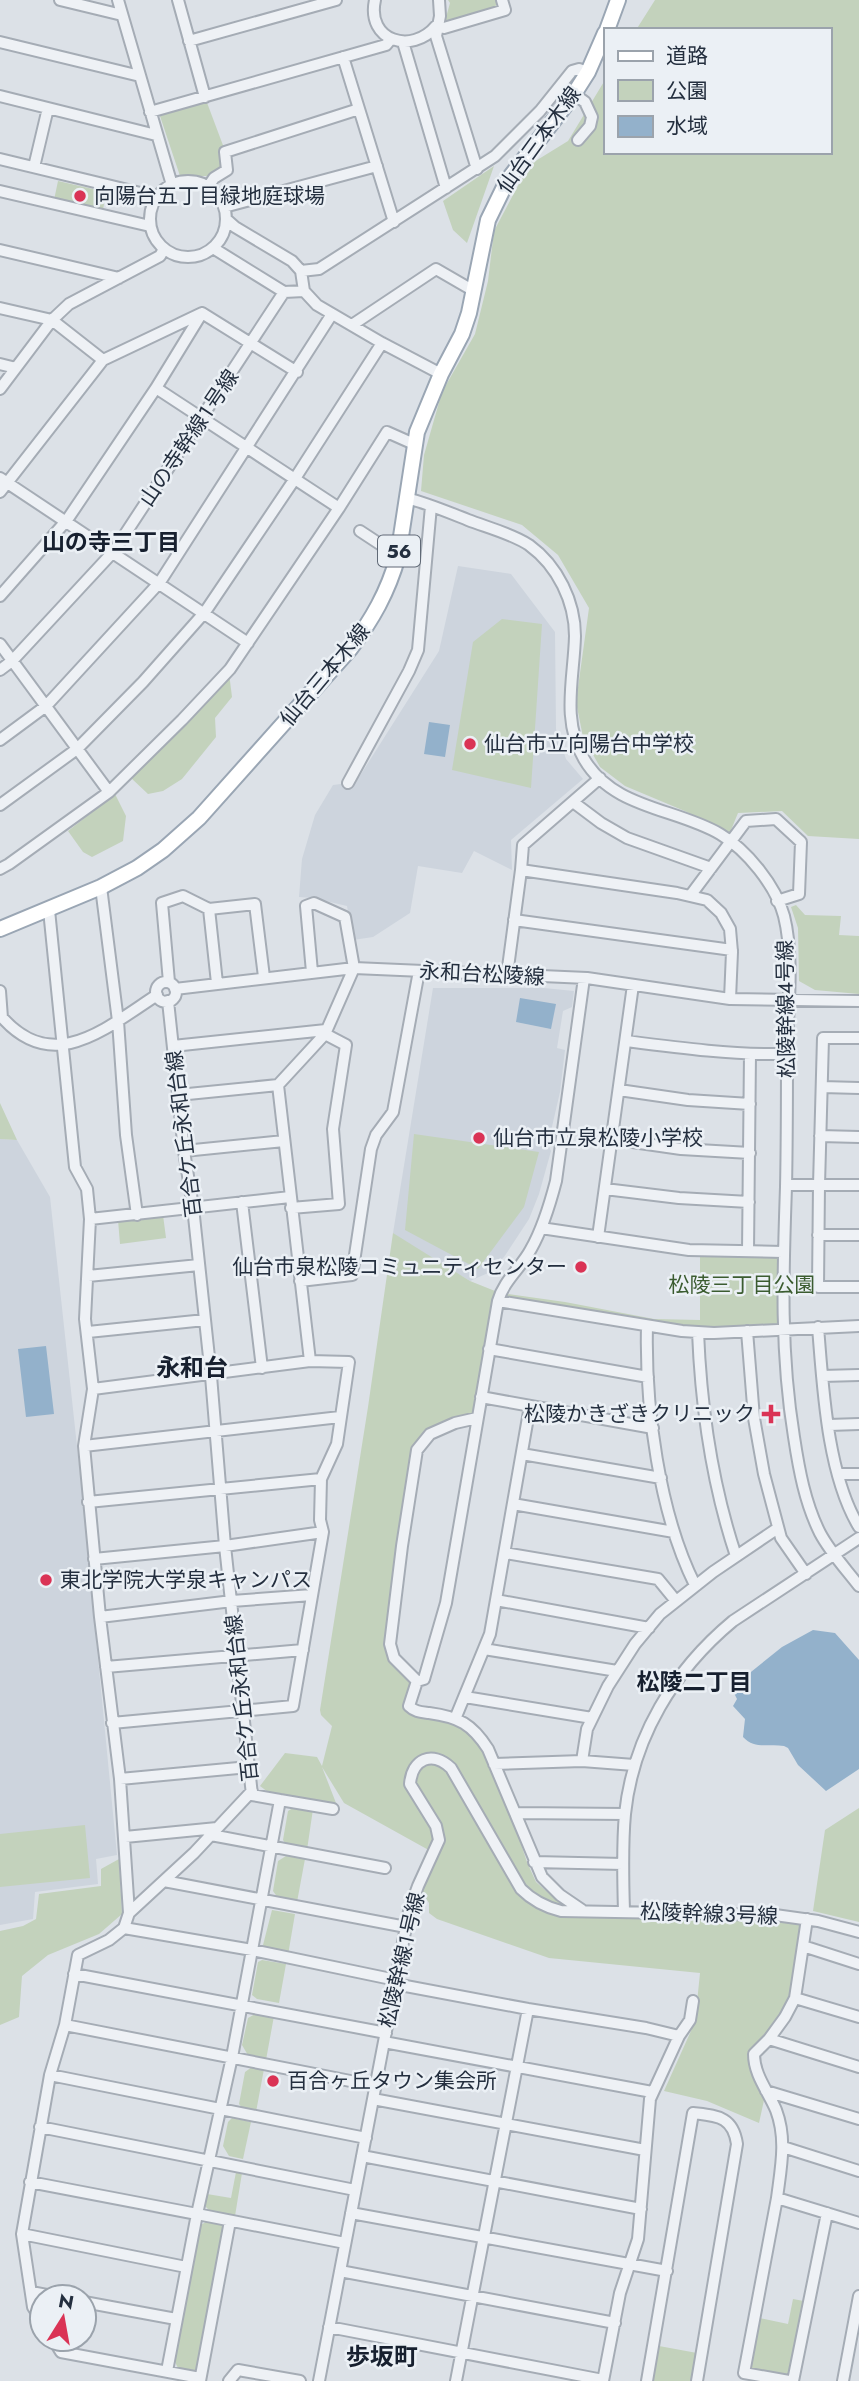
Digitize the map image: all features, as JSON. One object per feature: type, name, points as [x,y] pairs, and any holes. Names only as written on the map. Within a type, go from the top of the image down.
[{"type":"main road","name":"仙台三本木線","points":[[607,28],[618,0]]},
{"type":"main road","name":"仙台三本木線","points":[[0,929],[101,887],[137,868],[163,850],[200,818],[356,640],[383,601],[398,556],[414,444],[420,421],[462,334],[474,291],[488,220],[496,199],[507,180],[574,94],[588,72],[604,36]]},
{"type":"street","points":[[60,0],[122,15]]},
{"type":"street","points":[[118,0],[172,185]]},
{"type":"street","points":[[178,0],[205,97]]},
{"type":"street","points":[[375,0],[378,27],[391,39],[403,42],[422,39],[436,26]]},
{"type":"street","points":[[439,0],[440,16],[436,36],[477,169]]},
{"type":"street","points":[[436,26],[444,28],[505,10],[502,0]]},
{"type":"street","points":[[189,41],[331,1]]},
{"type":"street","points":[[150,112],[386,45],[391,39]]},
{"type":"street","points":[[0,42],[140,76]]},
{"type":"street","points":[[403,42],[446,188]]},
{"type":"street","points":[[344,57],[394,222]]},
{"type":"street","points":[[301,271],[319,269],[477,169],[515,137],[572,71],[579,69],[588,72]]},
{"type":"street","points":[[574,94],[585,103],[592,117],[590,125],[578,141]]},
{"type":"street","points":[[0,96],[156,135]]},
{"type":"street","points":[[34,167],[48,108]]},
{"type":"street","points":[[208,187],[214,178],[226,170],[225,152],[359,109]]},
{"type":"street","points":[[0,159],[157,197]]},
{"type":"street","points":[[225,213],[377,166]]},
{"type":"street","points":[[225,213],[223,235],[213,248],[194,257],[184,257],[164,249],[153,235],[150,226],[152,206],[157,197],[172,185],[190,181],[208,187],[221,200],[225,213],[235,227],[292,261],[301,271],[304,291],[317,305],[441,374]]},
{"type":"street","points":[[0,191],[150,226]]},
{"type":"street","points":[[213,248],[284,292],[304,291]]},
{"type":"street","points":[[0,389],[52,320],[69,304],[160,256],[164,249]]},
{"type":"street","points":[[0,250],[120,278]]},
{"type":"street","points":[[352,325],[436,270],[474,291]]},
{"type":"street","name":"山の寺幹線１号線","points":[[0,670],[12,661],[112,552],[284,292]]},
{"type":"street","points":[[0,308],[52,320],[103,360]]},
{"type":"street","points":[[202,313],[296,372]]},
{"type":"street","points":[[0,492],[4,480],[103,360],[202,313]]},
{"type":"street","points":[[0,596],[66,522],[156,388],[202,313]]},
{"type":"street","points":[[0,740],[46,706],[159,584],[332,314]]},
{"type":"street","points":[[0,805],[77,749],[204,614],[382,343]]},
{"type":"street","points":[[0,364],[16,368]]},
{"type":"street","points":[[156,388],[339,509]]},
{"type":"street","points":[[0,869],[109,792],[230,669],[339,509],[387,432],[414,444]]},
{"type":"street","points":[[4,480],[248,643]]},
{"type":"street","name":"松陵幹線４号線","points":[[406,498],[529,545],[552,568],[566,589],[574,616],[575,639],[569,706],[572,731],[584,760],[600,778],[627,799],[720,834],[750,859],[767,880],[784,915],[789,956],[783,1252],[784,1360],[788,1403],[800,1474],[815,1521],[834,1554],[859,1586]]},
{"type":"street","points":[[348,783],[418,650],[430,506]]},
{"type":"street","points":[[360,531],[398,556]]},
{"type":"street","points":[[0,644],[109,792]]},
{"type":"street","points":[[507,975],[523,845],[600,778]]},
{"type":"street","points":[[573,802],[627,838],[711,868]]},
{"type":"street","points":[[690,896],[746,821],[776,818],[801,842],[799,894],[777,901]]},
{"type":"street","points":[[520,870],[707,900],[721,913],[730,929],[730,999]]},
{"type":"street","points":[[101,887],[118,1021],[126,1135],[137,1215]]},
{"type":"street","points":[[172,985],[160,984],[156,989],[160,1000],[168,1001],[175,995],[162,903],[183,896],[209,909],[255,904],[264,977]]},
{"type":"street","points":[[178,1095],[278,1085],[325,1032],[354,968],[345,917],[314,902],[306,906],[312,972]]},
{"type":"street","points":[[30,2283],[22,2234],[50,2075],[65,2025],[78,1955],[109,1940],[124,1928],[129,1913],[120,1779],[100,1617],[84,1446],[93,1389],[85,1319],[90,1219],[87,1189],[75,1167],[49,909]]},
{"type":"street","points":[[209,909],[217,983]]},
{"type":"street","points":[[514,920],[732,950]]},
{"type":"street","name":"永和台松陵線","points":[[172,985],[217,983],[354,968],[583,978],[730,999],[859,1001]]},
{"type":"street","points":[[300,1281],[352,1275],[371,1149],[376,1135],[393,1112],[419,971]]},
{"type":"street","points":[[417,1681],[424,1679],[446,1603],[498,1301],[502,1289],[531,1251],[548,1212],[556,1181],[583,978]]},
{"type":"street","points":[[598,1237],[633,985]]},
{"type":"street","points":[[0,991],[1,1016],[20,1034],[34,1042],[64,1045],[79,1042],[118,1021],[157,995]]},
{"type":"street","name":"百合ケ丘永和台線","points":[[167,2371],[197,2214],[243,2005],[281,1800],[252,1795],[225,1546],[211,1376],[168,1001]]},
{"type":"street","points":[[90,1219],[242,1202],[339,1204],[333,1129],[346,1045],[325,1032],[173,1046]]},
{"type":"street","points":[[859,1038],[823,1038],[818,1235],[818,1287],[859,1287]]},
{"type":"street","points":[[626,1041],[688,1050],[750,1055],[787,1054]]},
{"type":"street","points":[[748,1251],[750,1055]]},
{"type":"street","points":[[278,1085],[310,1361]]},
{"type":"street","points":[[822,1087],[859,1088]]},
{"type":"street","points":[[619,1090],[688,1100],[750,1104]]},
{"type":"street","points":[[820,1136],[859,1137]]},
{"type":"street","points":[[612,1139],[681,1149],[750,1153]]},
{"type":"street","points":[[184,1151],[284,1141]]},
{"type":"street","points":[[786,1185],[859,1185]]},
{"type":"street","points":[[605,1189],[679,1198],[749,1202]]},
{"type":"street","points":[[242,1202],[262,1368]]},
{"type":"street","points":[[541,1228],[689,1250],[783,1252]]},
{"type":"street","points":[[818,1235],[859,1235]]},
{"type":"street","points":[[88,1276],[199,1265]]},
{"type":"street","points":[[498,1301],[698,1332],[859,1326]]},
{"type":"street","points":[[88,1332],[205,1320]]},
{"type":"street","points":[[647,1326],[648,1377],[661,1478],[682,1559],[695,1585]]},
{"type":"street","points":[[818,1328],[822,1376],[838,1474],[851,1513],[859,1527]]},
{"type":"street","points":[[747,1331],[754,1418],[764,1474],[781,1538],[806,1574]]},
{"type":"street","points":[[698,1332],[714,1473],[724,1522],[736,1556]]},
{"type":"street","points":[[489,1349],[648,1377]]},
{"type":"street","points":[[93,1389],[211,1376],[310,1361],[349,1362],[337,1444],[321,1479],[320,1520],[323,1532],[293,1706],[112,1723]]},
{"type":"street","points":[[822,1376],[859,1375]]},
{"type":"street","points":[[481,1397],[653,1428]]},
{"type":"street","points":[[456,1719],[490,1633],[530,1406]]},
{"type":"street","points":[[84,1446],[340,1416]]},
{"type":"street","points":[[417,1681],[394,1658],[390,1644],[401,1546],[417,1450],[430,1434],[455,1423],[477,1418]]},
{"type":"street","points":[[829,1425],[859,1424]]},
{"type":"street","points":[[522,1454],[661,1478]]},
{"type":"street","points":[[838,1474],[859,1474]]},
{"type":"street","points":[[89,1502],[321,1479]]},
{"type":"street","points":[[513,1504],[674,1532]]},
{"type":"street","points":[[582,1761],[587,1729],[592,1718],[617,1671],[649,1628],[695,1585],[778,1528]]},
{"type":"street","points":[[94,1559],[225,1546],[323,1532]]},
{"type":"street","name":"松陵幹線３号線","points":[[859,1538],[733,1621],[701,1650],[680,1675],[648,1729],[634,1765],[625,1814],[623,1864],[624,1911],[775,1914],[859,1932]]},
{"type":"street","points":[[505,1553],[658,1580],[676,1601]]},
{"type":"street","points":[[100,1617],[232,1601],[312,1595]]},
{"type":"street","points":[[496,1600],[649,1628]]},
{"type":"street","points":[[484,1648],[617,1671]]},
{"type":"street","points":[[106,1667],[303,1650]]},
{"type":"street","points":[[417,1681],[409,1706],[414,1711],[456,1719],[478,1733],[488,1749],[542,1877],[560,1895],[582,1910]]},
{"type":"street","points":[[465,1697],[592,1718]]},
{"type":"street","name":"松陵幹線１号線","points":[[318,2381],[406,1927],[418,1886],[439,1840],[436,1826],[410,1784],[417,1763],[432,1758],[439,1759],[451,1768],[528,1897],[545,1907],[561,1911],[624,1911]]},
{"type":"street","points":[[494,1764],[582,1761],[634,1765]]},
{"type":"street","points":[[120,1779],[249,1767]]},
{"type":"street","points":[[129,1913],[214,1832],[252,1791]]},
{"type":"street","points":[[281,1800],[332,1809]]},
{"type":"street","points":[[515,1813],[625,1814]]},
{"type":"street","points":[[125,1837],[214,1832],[272,1847],[385,1868]]},
{"type":"street","points":[[534,1862],[623,1864]]},
{"type":"street","points":[[164,1881],[406,1927]]},
{"type":"street","points":[[807,1919],[795,1998],[769,2039],[754,2054],[754,2064],[776,2111],[783,2147],[744,2373],[791,2381],[827,2213]]},
{"type":"street","points":[[124,1928],[253,1950],[528,2009],[679,2036]]},
{"type":"street","points":[[803,1946],[859,1964]]},
{"type":"street","points":[[74,1974],[243,2005],[516,2067],[652,2092]]},
{"type":"street","points":[[795,1998],[859,2017]]},
{"type":"street","points":[[329,2327],[603,2380],[620,2292],[638,2239],[652,2092],[679,2036],[690,2020],[693,2001]]},
{"type":"street","points":[[456,2381],[528,2009]]},
{"type":"street","points":[[65,2025],[376,2086]]},
{"type":"street","points":[[769,2039],[859,2067]]},
{"type":"street","points":[[50,2075],[366,2138]]},
{"type":"street","points":[[766,2091],[859,2119]]},
{"type":"street","points":[[373,2099],[645,2150]]},
{"type":"street","points":[[647,2381],[693,2113],[727,2121],[735,2130],[737,2144],[697,2381]]},
{"type":"street","points":[[40,2127],[355,2190]]},
{"type":"street","points":[[783,2147],[859,2171]]},
{"type":"street","points":[[362,2156],[641,2208]]},
{"type":"street","points":[[30,2182],[345,2243]]},
{"type":"street","points":[[776,2197],[859,2223]]},
{"type":"street","points":[[351,2213],[667,2271]]},
{"type":"street","points":[[67,2353],[200,2379],[230,2221]]},
{"type":"street","points":[[22,2234],[186,2267]]},
{"type":"street","points":[[340,2271],[615,2323]]},
{"type":"street","points":[[843,2381],[859,2296]]},
{"type":"street","points":[[98,2305],[176,2319]]},
{"type":"street","points":[[229,2381],[238,2370],[300,2381]]},
{"type":"shaded area","name":"仙台市立向陽台中学校","points":[[458,566],[511,574],[555,632],[556,729],[566,759],[583,779],[511,840],[512,870],[474,851],[462,873],[418,866],[410,913],[373,937],[353,940],[347,906],[299,897],[302,859],[315,815],[333,785],[356,782],[439,651]]},
{"type":"shaded area","name":"仙台市立泉松陵小学校","points":[[433,988],[544,988],[574,991],[572,1007],[563,1011],[557,1048],[565,1050],[560,1092],[548,1144],[551,1151],[539,1194],[529,1219],[504,1257],[488,1273],[470,1281],[393,1233]]},
{"type":"shaded area","name":"東北学院大学泉キャンパス","points":[[0,1139],[17,1140],[50,1197],[117,1855],[96,1859],[98,1884],[35,1892],[33,1919],[0,1925]]},
{"type":"green space","points":[[448,0],[498,1],[495,7],[447,23],[445,21],[450,3]]},
{"type":"green space","points":[[655,0],[859,0],[859,839],[808,836],[782,811],[738,813],[729,835],[687,812],[625,786],[600,767],[583,737],[576,702],[589,608],[558,555],[522,525],[421,491],[424,455],[442,392],[475,334],[488,281],[494,231],[529,165],[568,141],[604,82],[604,154],[831,154],[831,28],[637,28]]},
{"type":"green space","points":[[206,100],[224,148],[220,150],[224,167],[212,176],[180,176],[159,113]]},
{"type":"green space","points":[[494,166],[467,243],[453,230],[443,201]]},
{"type":"green space","name":"向陽台五丁目緑地庭球場","points":[[58,181],[106,192],[103,210],[54,200]]},
{"type":"green space","points":[[502,619],[542,624],[531,788],[452,770],[473,642]]},
{"type":"green space","points":[[229,673],[232,697],[215,718],[216,737],[182,779],[163,791],[148,794],[130,777]]},
{"type":"green space","points":[[115,794],[126,816],[123,841],[92,857],[83,852],[68,831]]},
{"type":"green space","points":[[796,905],[805,915],[841,916],[839,935],[859,936],[859,994],[815,990],[799,981],[798,928],[791,907]]},
{"type":"green space","points":[[0,1103],[17,1140],[0,1139]]},
{"type":"green space","points":[[414,1134],[539,1152],[524,1207],[478,1269],[405,1230]]},
{"type":"green space","points":[[163,1215],[166,1238],[120,1244],[118,1220]]},
{"type":"green space","name":"松陵三丁目公園","points":[[393,1233],[470,1281],[500,1293],[654,1319],[700,1320],[700,1250],[783,1252],[783,1329],[714,1333],[499,1301],[477,1418],[430,1434],[417,1450],[387,1652],[417,1681],[409,1706],[463,1722],[494,1764],[536,1882],[560,1903],[577,1912],[807,1919],[795,1998],[749,2054],[766,2091],[759,2123],[707,2101],[664,2091],[695,2022],[700,1973],[549,1958],[437,1919],[429,1913],[429,1903],[418,1886],[434,1853],[344,1803],[322,1767],[336,1803],[332,1806],[268,1792],[260,1786],[285,1753],[317,1757],[322,1766],[332,1726],[321,1715],[320,1710]]},
{"type":"green space","points":[[296,1806],[313,1809],[307,1850],[288,1847],[283,1840],[288,1811]]},
{"type":"green space","points":[[859,1808],[859,1922],[813,1911],[825,1830]]},
{"type":"green space","points":[[85,1825],[90,1878],[0,1887],[0,1834]]},
{"type":"green space","points":[[286,1856],[305,1859],[297,1902],[278,1898],[273,1891],[278,1861]]},
{"type":"green space","points":[[119,1859],[122,1914],[99,1934],[48,1955],[22,1976],[19,2017],[0,2025],[0,1931],[23,1926],[36,1919],[39,1894],[101,1886],[101,1869]]},
{"type":"green space","points":[[272,1910],[295,1914],[288,1955],[268,1952],[263,1945]]},
{"type":"green space","points":[[262,1960],[286,1964],[279,2003],[257,1999],[252,1995],[258,1962]]},
{"type":"green space","points":[[257,2013],[274,2016],[266,2060],[249,2057],[242,2045],[248,2018]]},
{"type":"green space","points":[[252,2067],[264,2069],[256,2112],[243,2109],[239,2104],[245,2072]]},
{"type":"green space","points":[[232,2118],[251,2122],[243,2159],[229,2156],[223,2146],[228,2122]]},
{"type":"green space","points":[[236,2172],[242,2173],[235,2216],[210,2211],[205,2206],[207,2194],[231,2198]]},
{"type":"green space","points":[[207,2221],[221,2222],[225,2230],[199,2369],[194,2373],[179,2370],[175,2362],[201,2225]]},
{"type":"green space","points":[[793,2299],[809,2302],[793,2381],[744,2373],[755,2317],[788,2324]]},
{"type":"green space","points":[[659,2346],[697,2353],[693,2381],[652,2381]]},
{"type":"water","points":[[429,722],[450,725],[445,757],[424,754]]},
{"type":"water","points":[[520,998],[556,1004],[551,1029],[516,1022]]},
{"type":"water","points":[[46,1346],[54,1414],[26,1417],[18,1349]]},
{"type":"water","points":[[813,1630],[835,1633],[859,1660],[859,1769],[826,1791],[798,1765],[788,1748],[757,1745],[743,1737],[745,1719],[733,1706],[737,1699],[734,1693],[736,1684],[782,1647]]},
{"type":"place","name":"向陽台五丁目緑地庭球場","points":[[80,196]]},
{"type":"place","name":"仙台市立向陽台中学校","points":[[470,744]]},
{"type":"place","name":"仙台市立泉松陵小学校","points":[[479,1138]]},
{"type":"place","name":"仙台市泉松陵コミュニティセンター","points":[[581,1267]]},
{"type":"place","name":"松陵かきざきクリニック","points":[[771,1414]]},
{"type":"place","name":"東北学院大学泉キャンパス","points":[[46,1580]]},
{"type":"place","name":"百合ヶ丘タウン集会所","points":[[273,2081]]},
{"type":"district","name":"山の寺三丁目","points":[[111,542]]},
{"type":"district","name":"永和台","points":[[192,1367]]},
{"type":"district","name":"松陵二丁目","points":[[694,1682]]},
{"type":"district","name":"歩坂町","points":[[382,2356]]}]
